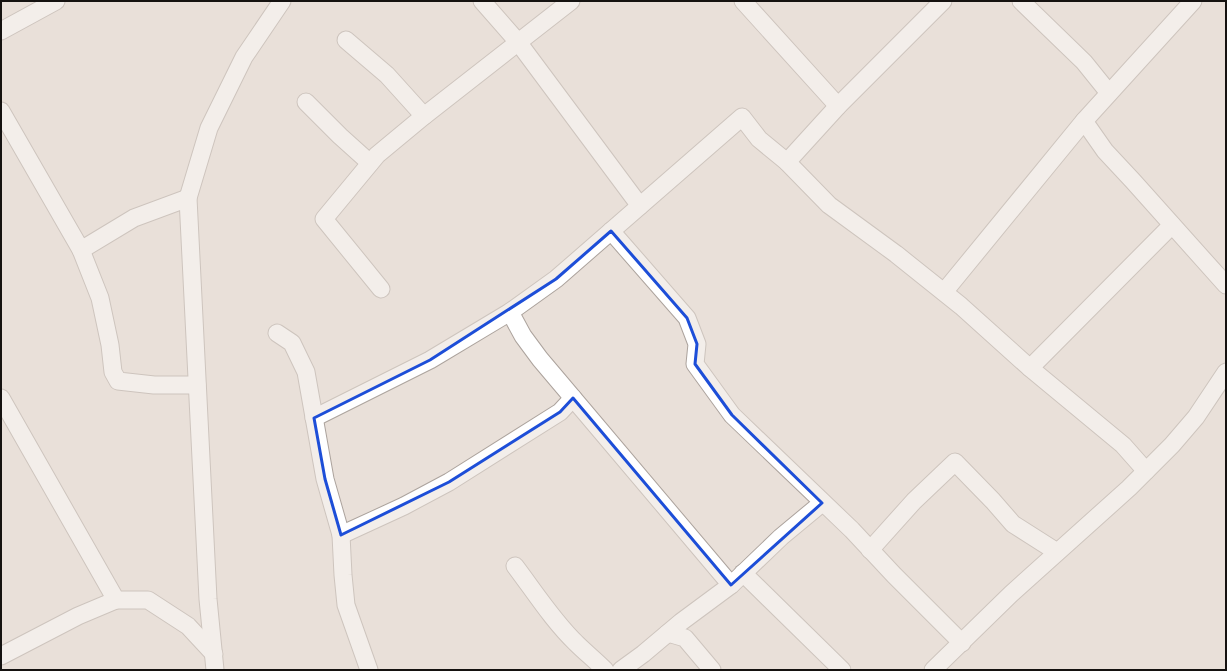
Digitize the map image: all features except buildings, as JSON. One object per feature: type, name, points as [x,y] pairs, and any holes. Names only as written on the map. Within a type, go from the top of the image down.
[{"type":"street","points":[[1,31],[56,1]]},
{"type":"street","points":[[215,662],[208,599],[188,198],[209,128],[244,57],[282,1]]},
{"type":"street","points":[[482,1],[518,42],[640,206]]},
{"type":"street","points":[[381,289],[324,219],[377,155],[424,116],[571,1]]},
{"type":"street","points":[[743,1],[838,106]]},
{"type":"street","points":[[787,162],[838,106],[943,1]]},
{"type":"street","points":[[1020,1],[1084,62],[1109,93]]},
{"type":"street","points":[[944,292],[1084,120],[1193,1]]},
{"type":"street","points":[[346,40],[387,75],[424,116]]},
{"type":"street","points":[[306,102],[370,163]]},
{"type":"street","points":[[1,112],[81,250],[100,298],[110,345],[113,372],[118,381],[154,385],[197,385]]},
{"type":"street","points":[[314,418],[430,360],[510,312],[556,279],[742,117],[759,139],[787,162],[829,204],[896,254],[961,306],[1030,368],[1123,445],[1146,471]]},
{"type":"street","points":[[1084,120],[1105,151],[1226,285]]},
{"type":"street","points":[[81,250],[134,218],[188,198]]},
{"type":"street","points":[[1030,368],[1172,225]]},
{"type":"street","points":[[611,231],[687,318],[697,344],[695,364],[732,415],[822,503],[852,530],[962,643]]},
{"type":"street","points":[[510,312],[523,336],[573,398],[731,585]]},
{"type":"street","points":[[277,333],[292,343],[306,372],[325,479],[341,535],[346,605],[369,670]]},
{"type":"street","points":[[933,670],[1011,594],[1146,471],[1172,445],[1196,418],[1226,374]]},
{"type":"street","points":[[1,398],[116,600]]},
{"type":"street","points":[[341,535],[404,506],[449,482],[560,412],[573,398]]},
{"type":"street","points":[[870,550],[914,501],[955,462],[1013,524],[1058,552]]},
{"type":"street","points":[[621,670],[731,585],[781,538],[822,503]]},
{"type":"street","points":[[515,566],[576,643],[605,670]]},
{"type":"street","points":[[743,573],[842,670]]},
{"type":"street","points":[[1,656],[78,616],[116,600],[148,600],[188,626],[215,662]]},
{"type":"street","points":[[668,633],[684,638],[712,670]]},
{"type":"highlighted area","points":[[611,231],[687,318],[697,344],[695,364],[732,415],[822,503],[731,585],[573,398],[560,412],[449,482],[341,535],[325,479],[314,418],[430,360],[556,279]]}]
